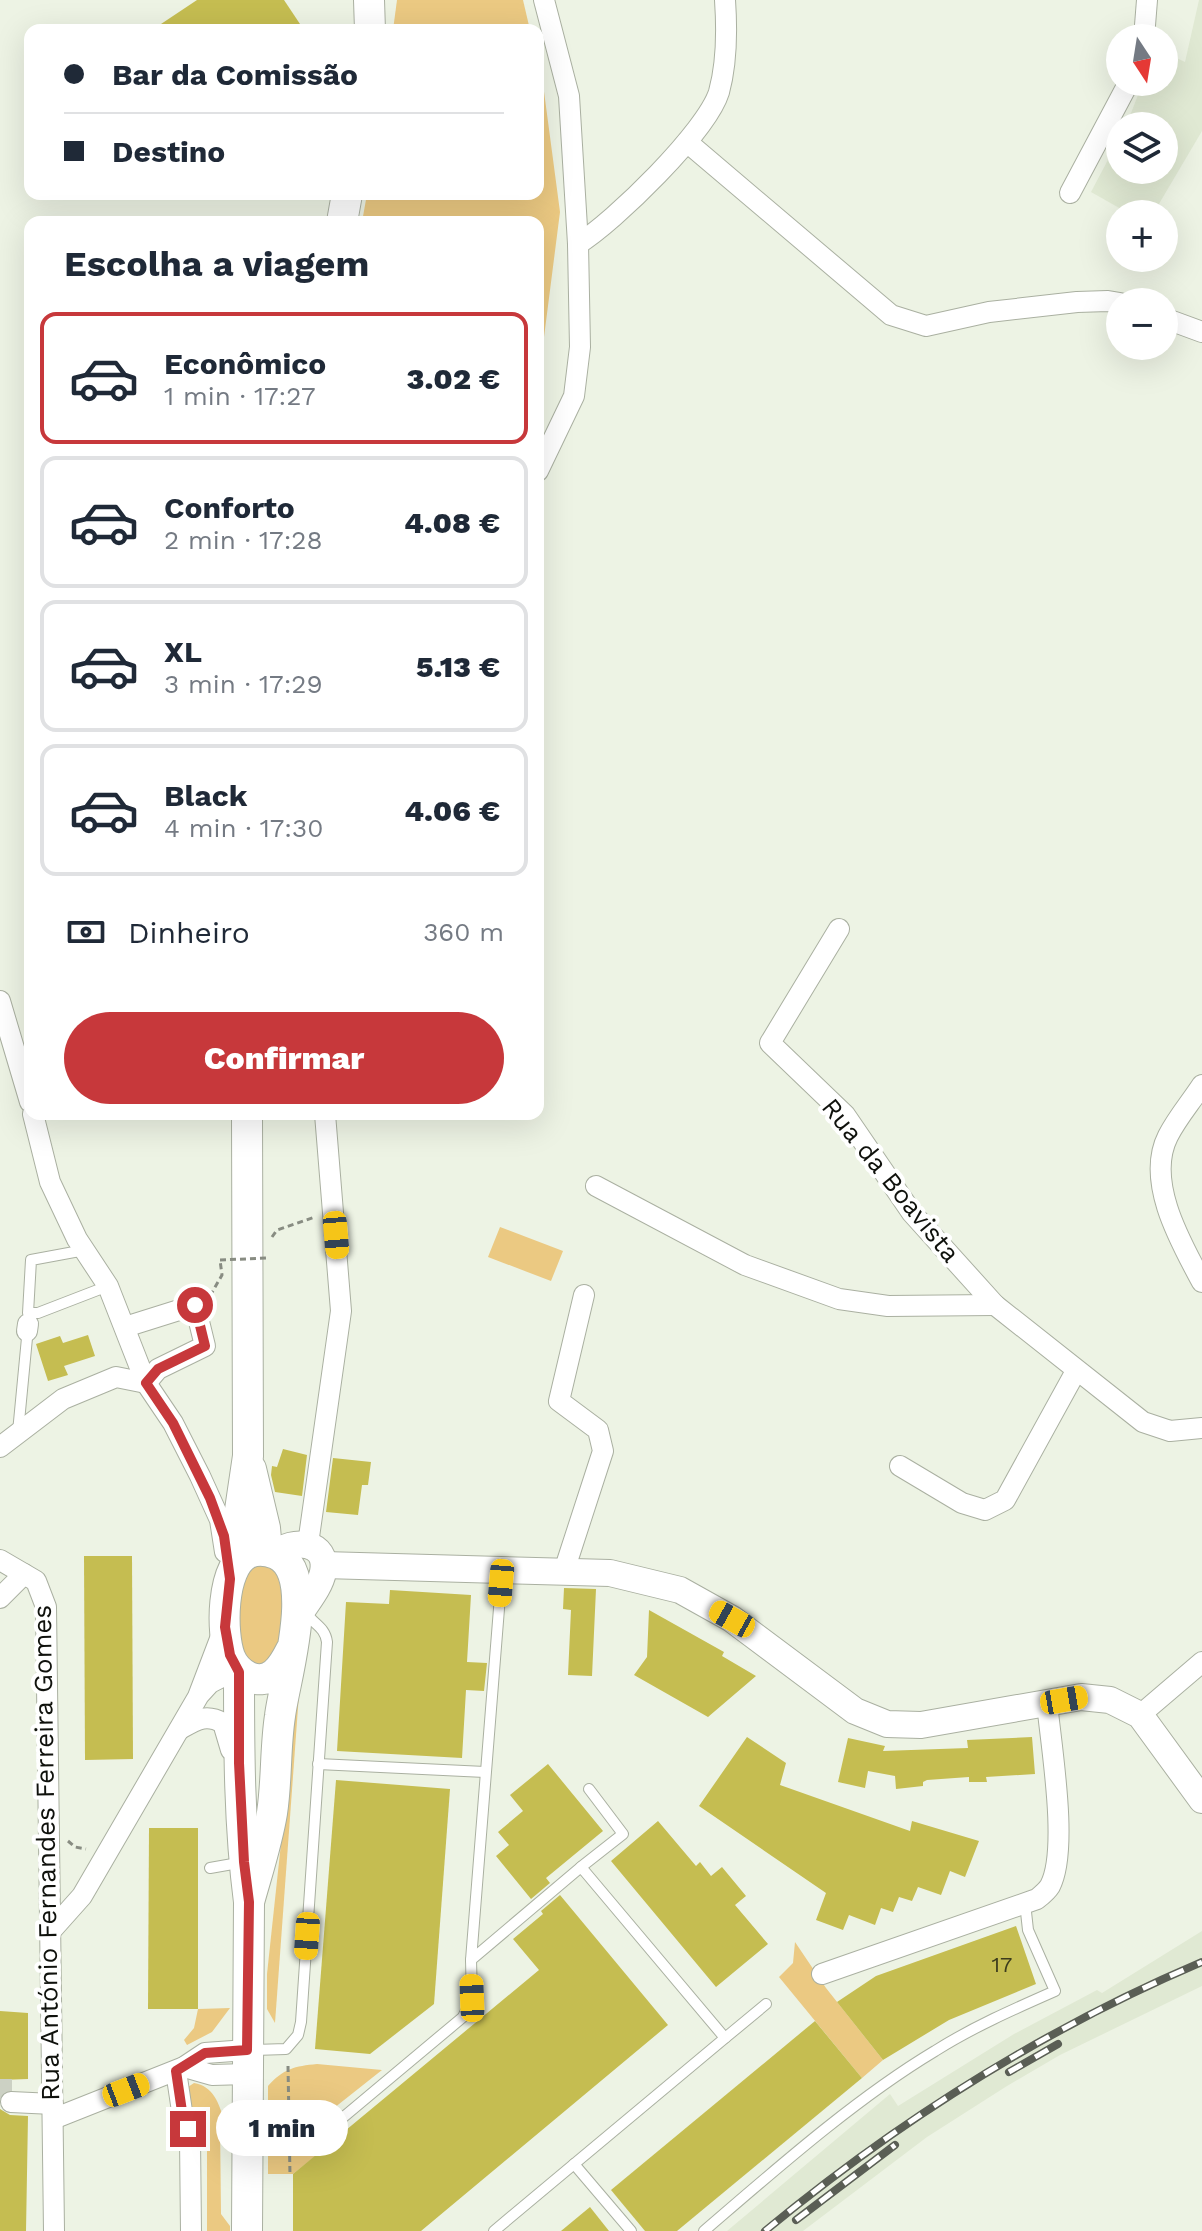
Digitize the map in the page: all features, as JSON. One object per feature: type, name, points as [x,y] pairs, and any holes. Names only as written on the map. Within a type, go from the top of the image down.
[{"type":"main road","points":[[369,0],[370,24]]},
{"type":"main road","points":[[247,1120],[248,1456],[225,1627],[230,1655],[238,1670],[239,1763],[254,1857],[249,1902],[247,2231]]},
{"type":"main road","points":[[248,1456],[288,1548]]},
{"type":"main road","points":[[233,1572],[248,1553],[288,1548]]},
{"type":"main road","points":[[254,1857],[272,1812],[279,1717],[301,1611],[291,1571],[283,1558],[288,1548]]},
{"type":"main road","points":[[238,1670],[250,1678],[266,1678],[275,1674],[291,1650]]},
{"type":"street","points":[[544,0],[569,96],[578,244],[580,347],[574,396],[544,458]]},
{"type":"street","points":[[1145,24],[1147,0]]},
{"type":"street","points":[[578,244],[601,230],[687,142],[708,115],[719,92],[728,4]]},
{"type":"street","points":[[1070,193],[1122,96]]},
{"type":"street","points":[[687,142],[891,315],[926,326],[989,312],[1106,301]]},
{"type":"street","points":[[1178,323],[1202,332]]},
{"type":"street","name":"Rua da Boavista","points":[[839,929],[770,1043],[845,1115],[912,1213],[995,1305],[1143,1422],[1170,1431],[1202,1428]]},
{"type":"street","points":[[0,1001],[24,1082]]},
{"type":"street","points":[[1202,1085],[1166,1139],[1161,1172],[1176,1233],[1202,1282]]},
{"type":"street","points":[[34,1120],[50,1182],[85,1250],[108,1286],[146,1383],[173,1423],[200,1476],[220,1520],[233,1572]]},
{"type":"street","points":[[288,1548],[341,1311],[326,1120]]},
{"type":"street","points":[[596,1186],[745,1265],[839,1299],[888,1306],[995,1305]]},
{"type":"street","points":[[564,1571],[603,1451],[598,1430],[559,1401],[584,1295]]},
{"type":"street","points":[[125,1327],[195,1305],[205,1346],[158,1369],[146,1383]]},
{"type":"street","points":[[900,1466],[962,1503],[985,1510],[1005,1500],[1076,1371]]},
{"type":"street","points":[[0,1447],[63,1399],[96,1384],[116,1377],[146,1383]]},
{"type":"street","points":[[200,1476],[240,1498],[288,1548],[323,1576],[301,1611]]},
{"type":"street","points":[[288,1548],[502,1569],[610,1573],[680,1590],[732,1619],[855,1711],[887,1724],[921,1725],[1081,1697],[1110,1700],[1140,1715],[1202,1800]]},
{"type":"street","name":"Rua António Fernandes Ferreira Gomes","points":[[0,1560],[36,1581],[46,1607],[54,2231]]},
{"type":"street","points":[[0,1598],[24,1574]]},
{"type":"street","points":[[199,1695],[225,1627]]},
{"type":"street","points":[[1140,1715],[1202,1662]]},
{"type":"street","points":[[49,1933],[82,1896],[199,1695],[210,1683],[238,1670]]},
{"type":"street","points":[[822,1974],[1037,1899],[1049,1888],[1057,1867],[1060,1841],[1047,1703]]},
{"type":"street","points":[[176,1731],[201,1717],[213,1717],[223,1723],[229,1745],[239,1763]]},
{"type":"street","name":"Rua António Fernandes Ferreira Gomes","points":[[53,2104],[180,2069],[205,2053],[247,2062]]},
{"type":"street","points":[[180,2069],[183,2118],[190,2139],[191,2231]]},
{"type":"street","points":[[12,2096],[53,2104]]},
{"type":"lane","points":[[85,1250],[31,1260],[28,1313],[38,1313],[108,1286]]},
{"type":"lane","points":[[18,1432],[27,1331]]},
{"type":"lane","points":[[322,2135],[463,2017],[472,1998],[471,1960],[502,1569]]},
{"type":"lane","points":[[247,2062],[286,2049],[294,2042],[301,2022],[327,1642],[322,1628],[301,1611]]},
{"type":"lane","points":[[318,1764],[485,1772]]},
{"type":"lane","points":[[471,1960],[623,1834],[589,1789]]},
{"type":"lane","points":[[210,1868],[254,1857]]},
{"type":"lane","points":[[581,1867],[725,2038]]},
{"type":"lane","points":[[704,2231],[874,2093],[934,2051],[1006,2012],[1055,1991],[1028,1930],[1025,1903]]},
{"type":"lane","points":[[494,2231],[766,2004]]},
{"type":"lane","points":[[574,2164],[631,2231]]},
{"type":"path","points":[[267,1244],[277,1230],[334,1210]]},
{"type":"path","points":[[208,1301],[222,1275],[220,1260],[268,1258]]},
{"type":"path","points":[[68,1841],[75,1847],[90,1849]]},
{"type":"path","points":[[288,2066],[290,2176]]},
{"type":"path","points":[[290,2122],[322,2135]]},
{"type":"shaded area","points":[[397,0],[523,0],[529,24],[394,24]]},
{"type":"shaded area","points":[[1199,0],[1202,0],[1202,131],[1178,172],[1178,112],[1131,112],[1138,96],[1178,96],[1178,59],[1185,62]]},
{"type":"shaded area","points":[[544,92],[560,212],[544,337],[544,216],[363,216],[366,200],[544,200]]},
{"type":"shaded area","points":[[1106,164],[1106,184],[1171,184],[1161,200],[1106,200],[1091,192]]},
{"type":"shaded area","points":[[500,1227],[563,1251],[551,1281],[488,1257]]},
{"type":"shaded area","points":[[257,1564],[275,1569],[282,1593],[283,1615],[273,1661],[253,1668],[239,1647],[236,1631],[243,1578]]},
{"type":"shaded area","points":[[297,1694],[275,2023],[267,2009],[267,1974]]},
{"type":"shaded area","points":[[1202,1931],[1202,1986],[1060,2055],[1007,2086],[927,2137],[803,2231],[727,2231],[890,2094],[898,2106],[1014,2034],[1097,1990],[1102,1993]]},
{"type":"shaded area","points":[[795,1942],[826,1988],[883,2060],[862,2078],[779,1977],[793,1963]]},
{"type":"shaded area","points":[[230,2008],[212,2032],[187,2045],[184,2040],[194,2028],[198,2009]]},
{"type":"shaded area","points":[[317,2064],[382,2070],[310,2127],[324,2149],[293,2174],[268,2174],[268,2086],[290,2069]]},
{"type":"shaded area","points":[[194,2083],[211,2092],[224,2120],[220,2121],[221,2214],[230,2231],[207,2231],[207,2124],[197,2124],[188,2100],[188,2087]]},
{"type":"building","points":[[197,0],[284,0],[300,24],[161,24]]},
{"type":"building","points":[[88,1335],[95,1356],[64,1366],[68,1375],[48,1381],[36,1344],[60,1336],[63,1343]]},
{"type":"building","points":[[283,1449],[307,1455],[302,1496],[275,1492],[272,1466],[277,1467]]},
{"type":"building","points":[[333,1458],[371,1462],[368,1485],[362,1485],[358,1515],[326,1512]]},
{"type":"building","points":[[84,1556],[132,1556],[133,1759],[85,1760]]},
{"type":"building","points":[[564,1588],[596,1589],[592,1676],[568,1675],[571,1610],[563,1609]]},
{"type":"building","points":[[390,1590],[471,1595],[467,1662],[487,1663],[484,1691],[466,1690],[462,1758],[337,1751],[346,1602],[389,1604]]},
{"type":"building","points":[[649,1610],[724,1652],[722,1656],[756,1676],[708,1717],[634,1675],[647,1657]]},
{"type":"building","points":[[747,1737],[786,1763],[780,1785],[910,1831],[912,1821],[979,1841],[965,1877],[950,1871],[941,1895],[918,1887],[912,1901],[899,1897],[893,1912],[881,1908],[875,1925],[849,1915],[843,1930],[816,1920],[826,1893],[699,1806]]},
{"type":"building","points":[[1032,1737],[1035,1774],[986,1777],[987,1782],[969,1782],[969,1777],[927,1780],[923,1786],[896,1789],[895,1776],[868,1771],[865,1788],[838,1782],[848,1738],[885,1746],[883,1751],[968,1748],[967,1740]]},
{"type":"building","points":[[548,1764],[603,1831],[546,1878],[550,1883],[531,1899],[496,1856],[509,1845],[498,1832],[523,1811],[510,1795]]},
{"type":"building","points":[[336,1780],[450,1789],[434,2004],[370,2054],[315,2049]]},
{"type":"building","points":[[658,1821],[696,1866],[700,1862],[711,1876],[722,1867],[746,1896],[735,1905],[768,1944],[716,1987],[611,1861]]},
{"type":"building","points":[[149,1828],[198,1828],[198,2009],[148,2009]]},
{"type":"building","points":[[560,1895],[668,2025],[421,2231],[293,2231],[293,2174],[539,1970],[513,1939]]},
{"type":"building","points":[[1016,1926],[1036,1984],[949,2020],[883,2060],[837,2002],[876,1976]]},
{"type":"building","points":[[0,2011],[28,2013],[28,2079],[0,2080]]},
{"type":"building","points":[[815,2021],[862,2078],[677,2231],[645,2231],[611,2190]]},
{"type":"building","points":[[0,2109],[10,2115],[28,2116],[26,2231],[0,2231]]},
{"type":"building","points":[[590,2207],[609,2231],[561,2231]]},
{"type":"tunnel","points":[[0,2089],[12,2089]]},
{"type":"railway","points":[[765,2231],[867,2152],[973,2081],[1085,2017],[1202,1962]]},
{"type":"railway","points":[[1009,2072],[1058,2044]]},
{"type":"railway","points":[[796,2220],[895,2145]]},
{"type":"route","points":[[188,2129],[183,2118],[176,2071],[205,2053],[247,2050],[249,1902],[239,1763],[239,1672],[230,1655],[225,1627],[230,1579],[224,1536],[220,1520],[173,1423],[146,1383],[158,1369],[205,1346],[195,1305]]}]
